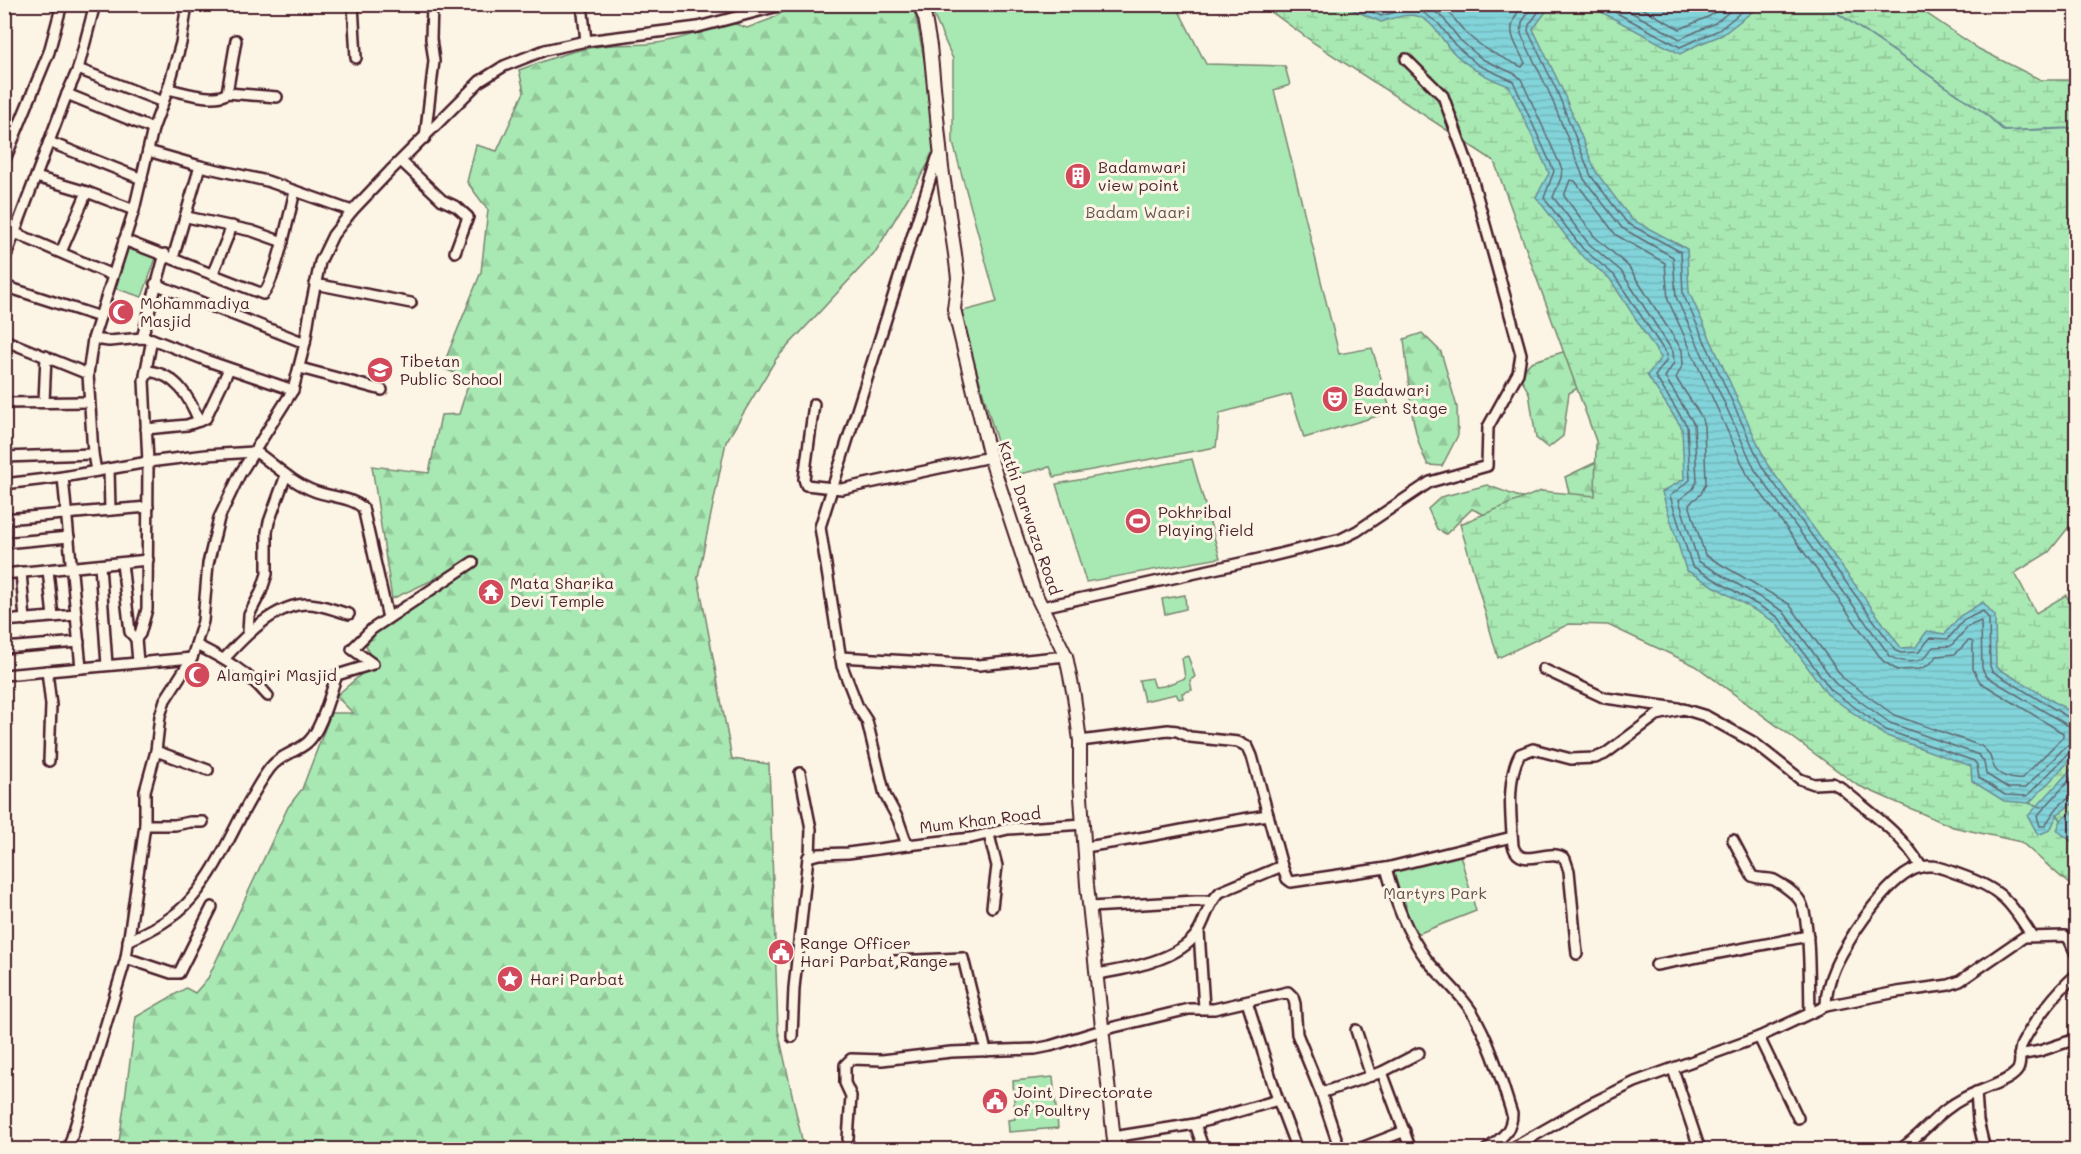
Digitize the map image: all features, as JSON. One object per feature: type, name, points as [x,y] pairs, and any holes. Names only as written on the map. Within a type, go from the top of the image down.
[{"type":"street","points":[[4,162],[49,52],[62,4]]},
{"type":"street","points":[[4,261],[78,69],[95,4]]},
{"type":"street","points":[[96,471],[88,374],[93,339],[134,210],[153,129],[168,89],[181,43],[187,4]]},
{"type":"street","points":[[353,4],[356,58]]},
{"type":"street","points":[[425,138],[434,61],[432,4]]},
{"type":"street","points":[[582,4],[586,40]]},
{"type":"street","points":[[68,1149],[126,958],[145,825],[145,791],[156,751],[160,716],[165,700],[192,658],[196,645],[203,621],[208,564],[219,518],[240,474],[293,390],[300,368],[315,284],[321,262],[333,235],[352,212],[480,81],[504,66],[545,50],[586,40],[698,27],[786,4]]},
{"type":"street","name":"Kathi Darwaza Road","points":[[920,4],[930,46],[942,168],[958,278],[954,309],[990,457],[1034,591],[1066,656],[1074,696],[1080,741],[1080,782],[1090,908],[1114,1143]]},
{"type":"street","points":[[227,93],[236,40]]},
{"type":"street","points":[[1042,607],[1259,560],[1341,539],[1357,531],[1430,482],[1487,466],[1488,427],[1518,373],[1521,354],[1469,167],[1443,96],[1406,59]]},
{"type":"street","points":[[78,69],[163,102]]},
{"type":"street","points":[[168,89],[213,98],[227,93],[277,97]]},
{"type":"street","points":[[67,94],[153,129]]},
{"type":"street","points":[[49,142],[142,179]]},
{"type":"street","points":[[148,151],[200,166],[267,181],[352,212]]},
{"type":"street","name":"Mum Khan Road","points":[[937,158],[820,528],[840,657],[850,689],[864,716],[885,795],[898,819],[907,844],[989,835],[1008,829],[1084,824]]},
{"type":"street","points":[[401,161],[442,200],[457,207],[468,217],[455,252]]},
{"type":"street","points":[[142,338],[155,284],[187,217],[200,166]]},
{"type":"street","points":[[36,177],[87,192],[134,210]]},
{"type":"street","points":[[124,240],[213,273],[256,292],[266,293],[283,242],[295,191]]},
{"type":"street","points":[[61,252],[87,192]]},
{"type":"street","points":[[187,217],[252,231],[283,242]]},
{"type":"street","points":[[213,273],[232,226]]},
{"type":"street","points":[[15,233],[112,274]]},
{"type":"street","points":[[155,284],[305,343]]},
{"type":"street","points":[[315,284],[411,303]]},
{"type":"street","points":[[4,286],[100,317]]},
{"type":"street","points":[[93,339],[121,341],[152,339],[229,369],[293,390]]},
{"type":"street","points":[[136,639],[140,634],[147,609],[148,462],[145,376],[152,339]]},
{"type":"street","points":[[5,342],[88,374]]},
{"type":"street","points":[[44,402],[46,356]]},
{"type":"street","points":[[300,368],[382,390]]},
{"type":"street","points":[[146,429],[187,425],[206,418],[229,369]]},
{"type":"street","points":[[145,376],[149,371],[172,380],[190,398],[200,421]]},
{"type":"street","points":[[4,403],[89,402]]},
{"type":"street","points":[[814,404],[804,483],[806,485],[842,489],[990,457]]},
{"type":"street","points":[[4,484],[63,477],[148,462],[206,455],[254,453],[314,491],[356,503],[363,508],[388,618]]},
{"type":"street","points":[[4,457],[93,454]]},
{"type":"street","points":[[109,469],[110,510]]},
{"type":"street","points":[[248,633],[249,615],[267,574],[269,522],[286,475]]},
{"type":"street","points":[[63,477],[81,668]]},
{"type":"street","points":[[4,519],[148,507]]},
{"type":"street","points":[[4,543],[69,537]]},
{"type":"street","points":[[4,574],[148,561]]},
{"type":"street","points":[[128,941],[155,928],[193,898],[210,874],[272,765],[308,742],[317,730],[337,675],[373,664],[352,649],[372,629],[473,561]]},
{"type":"street","points":[[122,563],[130,632],[136,639],[138,662]]},
{"type":"street","points":[[100,565],[107,665]]},
{"type":"street","points":[[48,570],[53,617]]},
{"type":"street","points":[[21,572],[25,620]]},
{"type":"street","points":[[224,659],[248,633],[285,609],[301,605],[316,605],[349,614]]},
{"type":"street","points":[[4,621],[76,615]]},
{"type":"street","points":[[4,648],[79,642]]},
{"type":"street","points":[[196,645],[224,659],[256,683],[268,696]]},
{"type":"street","points":[[840,657],[978,665],[1066,656]]},
{"type":"street","points":[[4,675],[192,658]]},
{"type":"street","points":[[1543,669],[1605,698],[1683,709],[1706,716],[1753,742],[1800,779],[1814,784],[1832,783],[1840,787],[1900,838],[1914,854],[1921,867]]},
{"type":"street","points":[[47,671],[51,705],[49,761]]},
{"type":"street","points":[[1577,954],[1569,871],[1565,859],[1557,854],[1521,857],[1514,851],[1512,837],[1513,774],[1520,754],[1533,749],[1571,759],[1595,758],[1605,754],[1657,715],[1683,709]]},
{"type":"street","points":[[1080,741],[1168,730],[1190,737],[1244,744],[1252,756],[1282,866],[1287,879],[1294,882],[1386,868],[1512,837]]},
{"type":"street","points":[[156,751],[208,770]]},
{"type":"street","points":[[792,1037],[795,977],[807,861],[810,855],[811,829],[800,772]]},
{"type":"street","points":[[1085,847],[1268,815]]},
{"type":"street","points":[[145,825],[203,822]]},
{"type":"street","points":[[989,835],[997,866],[992,907]]},
{"type":"street","points":[[1733,840],[1752,876],[1758,879],[1774,880],[1800,901],[1808,936],[1810,1013]]},
{"type":"street","points":[[810,855],[848,853],[907,844]]},
{"type":"street","points":[[1097,974],[1127,969],[1162,957],[1191,941],[1198,932],[1212,901],[1220,892],[1282,866]]},
{"type":"street","points":[[1826,1006],[1826,992],[1830,976],[1864,918],[1896,881],[1921,867],[1935,866],[1987,885],[2003,896],[2016,910],[2032,936]]},
{"type":"street","points":[[1386,868],[1407,929],[1430,963],[1468,1005],[1494,1059],[1512,1114],[1512,1124],[1507,1133],[1486,1149]]},
{"type":"street","points":[[1090,908],[1212,901]]},
{"type":"street","points":[[126,958],[171,973],[179,973],[212,907]]},
{"type":"street","points":[[1198,932],[1204,1008]]},
{"type":"street","points":[[1656,965],[1808,936]]},
{"type":"street","points":[[1509,1149],[1590,1104],[1635,1083],[1759,1037],[1826,1006],[1897,992],[1949,985],[1969,976],[2019,939],[2032,936],[2065,936],[2069,939],[2076,954]]},
{"type":"street","points":[[894,961],[963,958],[986,1051]]},
{"type":"street","points":[[1899,1149],[1913,1140],[1936,1116],[1956,1102],[2012,1075],[2019,1068],[2021,1044],[2052,1000],[2076,975]]},
{"type":"street","points":[[848,1139],[851,1096],[845,1083],[845,1065],[848,1060],[897,1059],[951,1052],[1035,1049],[1189,1009],[1214,1009],[1290,993],[1294,1004],[1297,1034],[1321,1093],[1340,1149]]},
{"type":"street","points":[[1247,1002],[1278,1100],[1297,1149]]},
{"type":"street","points":[[1356,1030],[1371,1076]]},
{"type":"street","points":[[1759,1037],[1798,1118]]},
{"type":"street","points":[[2019,1055],[2040,1051],[2076,1039]]},
{"type":"street","points":[[1321,1093],[1383,1072],[1419,1053]]},
{"type":"street","points":[[1673,1069],[1700,1149]]},
{"type":"street","points":[[1383,1072],[1411,1149]]},
{"type":"street","points":[[1976,1092],[1978,1121],[1985,1149]]},
{"type":"street","points":[[1114,1143],[1195,1124],[1278,1100]]},
{"type":"street","points":[[1195,1124],[1204,1149]]},
{"type":"street","points":[[1356,1149],[1405,1131]]},
{"type":"green space","name":"Hari Parbat","points":[[795,5],[911,5],[915,12],[940,144],[876,251],[776,359],[726,442],[698,577],[732,759],[769,764],[778,1030],[804,1149],[118,1150],[136,1017],[186,988],[195,993],[208,978],[288,807],[302,789],[331,713],[353,713],[336,696],[373,664],[366,645],[388,618],[467,564],[392,599],[372,466],[429,473],[441,415],[459,414],[470,379],[442,368],[481,272],[488,210],[467,182],[476,145],[497,151],[524,92],[519,70],[585,49],[678,39],[727,21],[747,28],[771,19]]},
{"type":"green space","name":"Badam Waari","points":[[929,5],[1176,5],[1206,64],[1285,66],[1290,85],[1274,90],[1339,354],[1372,348],[1391,412],[1304,438],[1291,394],[1220,413],[1216,447],[1054,477],[1050,467],[1007,477],[960,312],[997,302],[953,143],[953,59]]},
{"type":"green space","points":[[1262,5],[1914,5],[1979,49],[2041,80],[2076,80],[2076,518],[2049,552],[2015,573],[2036,613],[2066,595],[2076,612],[2076,890],[2021,842],[1953,827],[1857,785],[1696,666],[1608,625],[1569,624],[1498,658],[1460,524],[1541,491],[1595,496],[1596,441],[1494,161],[1314,43]]},
{"type":"green space","points":[[125,248],[156,258],[142,297],[114,288]]},
{"type":"green space","points":[[1422,333],[1441,352],[1457,407],[1458,435],[1442,466],[1428,465],[1413,420],[1404,339]]},
{"type":"green space","points":[[1601,340],[1627,351],[1658,407],[1674,444],[1670,472],[1652,497],[1653,521],[1658,546],[1689,618],[1684,635],[1666,642],[1591,612],[1555,604],[1518,578],[1512,543],[1501,522],[1472,509],[1446,534],[1437,529],[1428,509],[1441,497],[1487,485],[1560,512],[1574,512],[1565,477],[1607,457],[1611,446],[1603,405],[1583,385],[1569,393],[1563,436],[1548,448],[1536,438],[1529,393],[1519,375],[1531,362]]},
{"type":"green space","name":"Pokhribal Playing field","points":[[1192,459],[1220,558],[1086,582],[1056,484]]},
{"type":"green space","points":[[1185,595],[1186,609],[1165,614],[1162,599]]},
{"type":"green space","points":[[1188,656],[1195,677],[1190,680],[1192,690],[1182,693],[1183,698],[1179,699],[1176,694],[1144,701],[1139,680],[1152,678],[1155,687],[1185,678],[1182,658]]},
{"type":"green space","name":"Martyrs Park","points":[[1460,855],[1476,911],[1417,934],[1403,912],[1406,906],[1404,900],[1398,897],[1392,871]]},
{"type":"green space","points":[[1053,1077],[1058,1128],[1009,1132],[1008,1120],[1015,1119],[1013,1081]]},
{"type":"water","points":[[1342,5],[1551,5],[1533,29],[1561,87],[1596,172],[1631,219],[1687,249],[1689,292],[1767,464],[1901,648],[1916,647],[1927,631],[1945,634],[1960,616],[1983,602],[1995,616],[1996,667],[2076,715],[2076,754],[2029,803],[2004,801],[1972,781],[1971,766],[1884,735],[1827,694],[1775,622],[1686,570],[1662,492],[1684,479],[1682,428],[1647,375],[1661,358],[1610,279],[1579,253],[1536,197],[1549,173],[1509,86],[1463,61],[1450,49],[1432,25],[1422,18],[1408,15],[1381,22]]},
{"type":"water","points":[[1588,5],[1761,5],[1722,35],[1680,54]]},
{"type":"water","points":[[2076,764],[2076,801],[2058,814],[2050,830],[2038,835],[2028,816]]},
{"type":"water","points":[[2076,809],[2076,845],[2057,830],[2061,820]]},
{"type":"waterway","points":[[1824,4],[1985,113],[2004,131],[2076,128]]},
{"type":"waterway","points":[[2029,803],[2041,807]]},
{"type":"waterway","points":[[2057,814],[2061,820]]},
{"type":"place","name":"Badamwari view point","points":[[1078,176]]},
{"type":"place","name":"Mohammadiya Masjid","points":[[121,312]]},
{"type":"place","name":"Tibetan Public School","points":[[380,370]]},
{"type":"place","name":"Badawari Event Stage","points":[[1335,399]]},
{"type":"place","name":"Pokhribal Playing field","points":[[1138,521]]},
{"type":"place","name":"Mata Sharika Devi Temple","points":[[491,592]]},
{"type":"place","name":"Alamgiri Masjid","points":[[197,675]]},
{"type":"place","name":"Range Officer Hari Parbat Range","points":[[781,952]]},
{"type":"place","name":"Hari Parbat","points":[[510,979]]},
{"type":"place","name":"Joint Directorate of Poultry","points":[[995,1101]]}]
